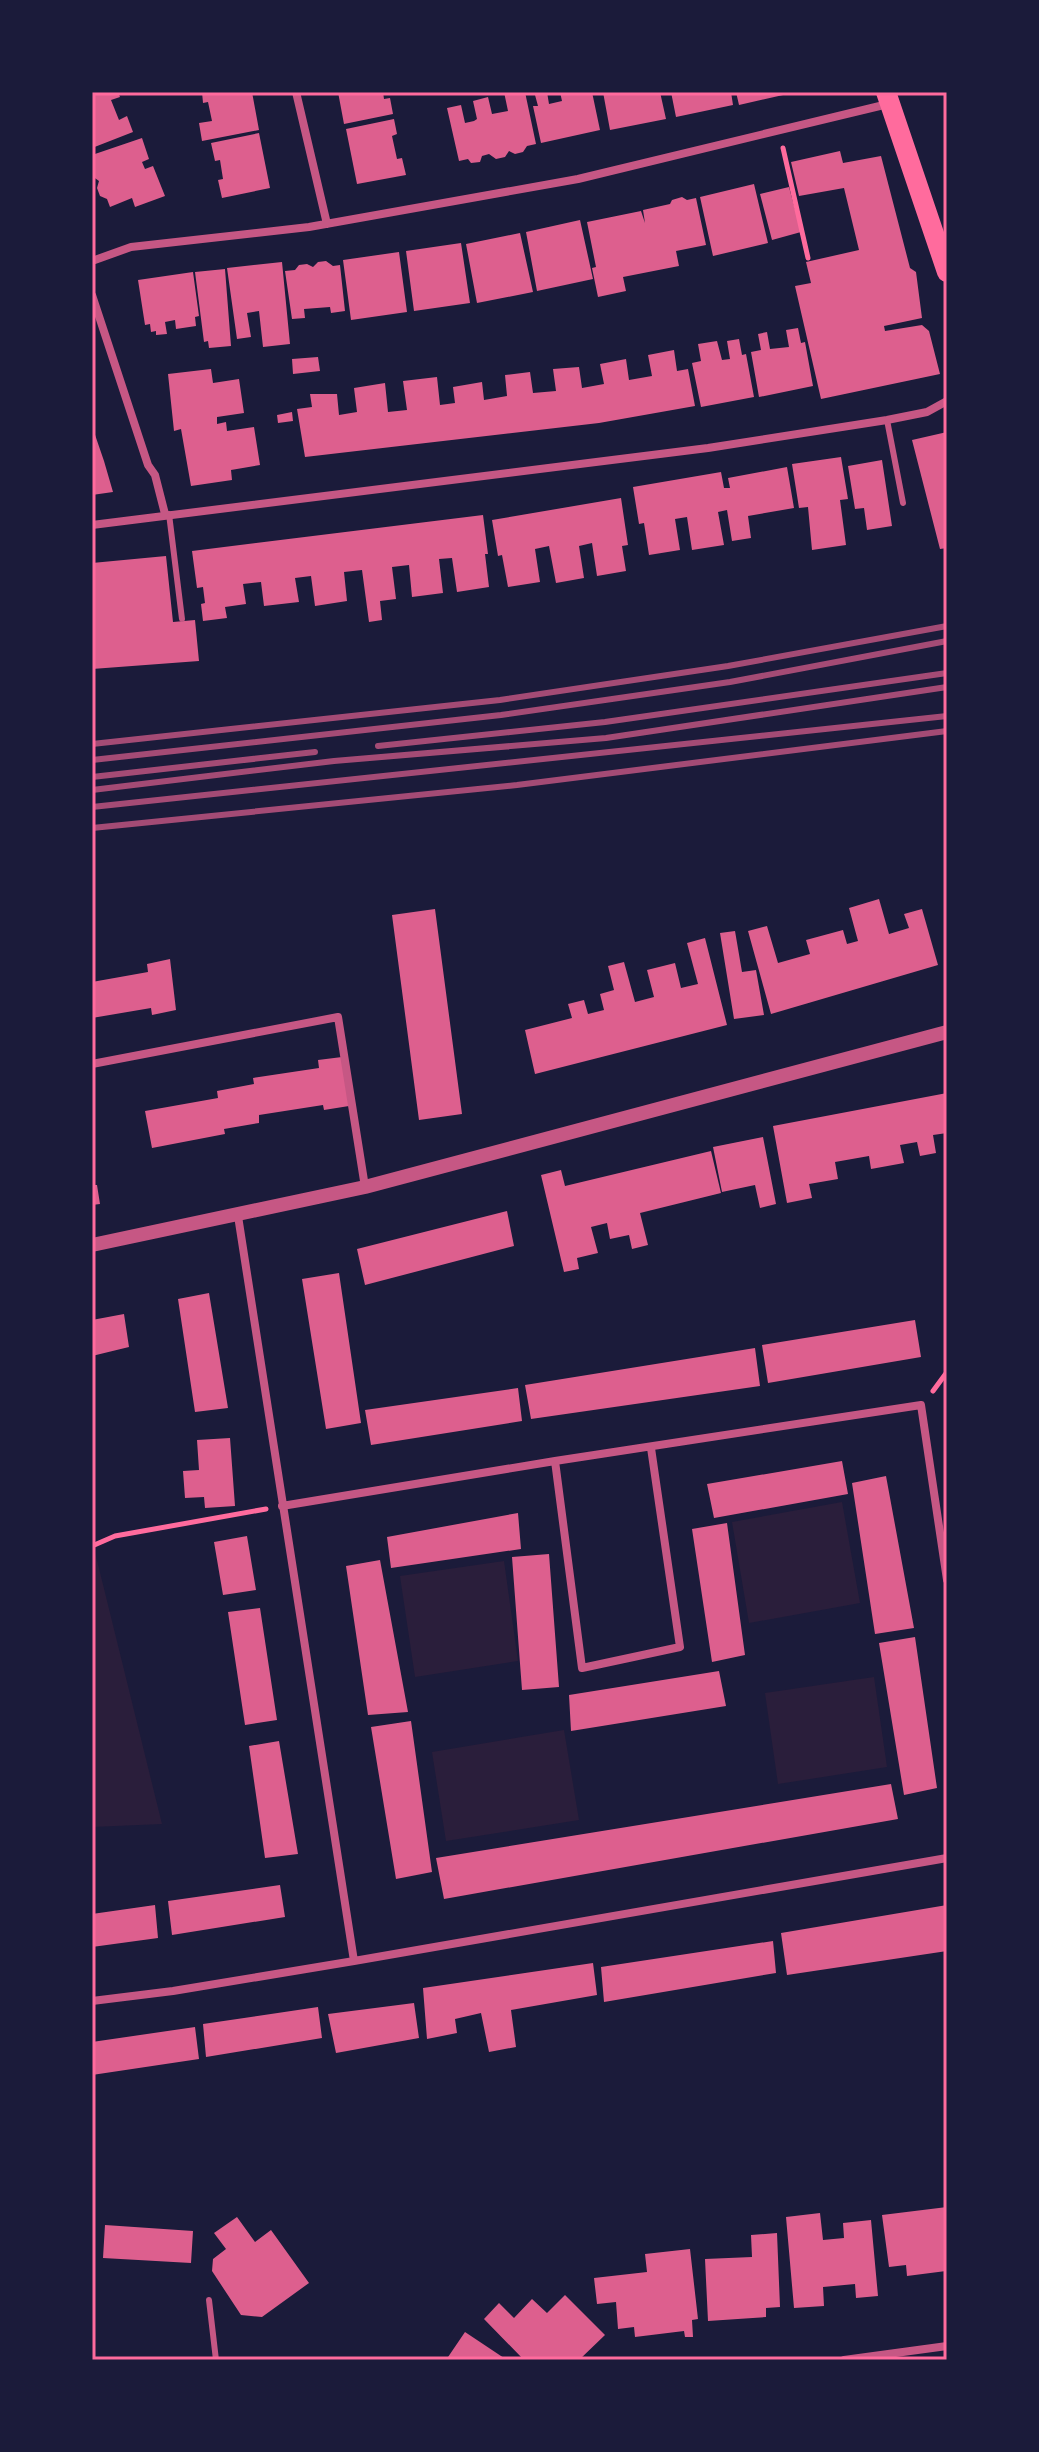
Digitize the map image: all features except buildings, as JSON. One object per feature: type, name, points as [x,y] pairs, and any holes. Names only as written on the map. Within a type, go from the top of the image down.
[{"type":"main road","points":[[888,98],[947,272]]},
{"type":"street","points":[[296,92],[327,224]]},
{"type":"street","points":[[92,261],[131,247],[327,224],[578,179],[780,131],[888,98]]},
{"type":"street","points":[[92,295],[167,514]]},
{"type":"street","points":[[92,525],[574,466],[887,420],[927,412],[947,401]]},
{"type":"street","points":[[92,1064],[338,1017],[365,1187]]},
{"type":"street","points":[[92,1245],[365,1187],[947,1032]]},
{"type":"street","points":[[238,1216],[354,1961]]},
{"type":"street","points":[[282,1506],[921,1405],[947,1580]]},
{"type":"street","points":[[555,1461],[582,1668],[680,1647],[651,1448]]},
{"type":"street","points":[[92,2001],[354,1961],[947,1858]]},
{"type":"street","points":[[844,2360],[947,2346]]},
{"type":"lane","points":[[887,420],[903,503]]},
{"type":"lane","points":[[167,514],[182,619]]},
{"type":"lane","points":[[209,2300],[216,2360]]},
{"type":"path","points":[[780,131],[808,258]]},
{"type":"path","points":[[92,1546],[115,1536],[282,1506]]},
{"type":"shaded area","points":[[842,1502],[860,1603],[749,1623],[732,1522]]},
{"type":"shaded area","points":[[92,1540],[162,1824],[92,1827]]},
{"type":"shaded area","points":[[504,1561],[518,1661],[415,1677],[400,1576]]},
{"type":"shaded area","points":[[874,1677],[887,1767],[778,1784],[765,1693]]},
{"type":"shaded area","points":[[564,1730],[579,1820],[446,1841],[432,1752]]},
{"type":"railway","points":[[92,744],[500,700],[728,666],[947,626]]},
{"type":"railway","points":[[92,760],[501,715],[730,682],[947,641]]},
{"type":"railway","points":[[378,746],[605,722],[947,673]]},
{"type":"railway","points":[[92,790],[334,761],[606,738],[947,687]]},
{"type":"railway","points":[[92,807],[947,716]]},
{"type":"railway","points":[[92,828],[517,785],[947,731]]},
{"type":"railway","points":[[92,777],[315,752]]}]
